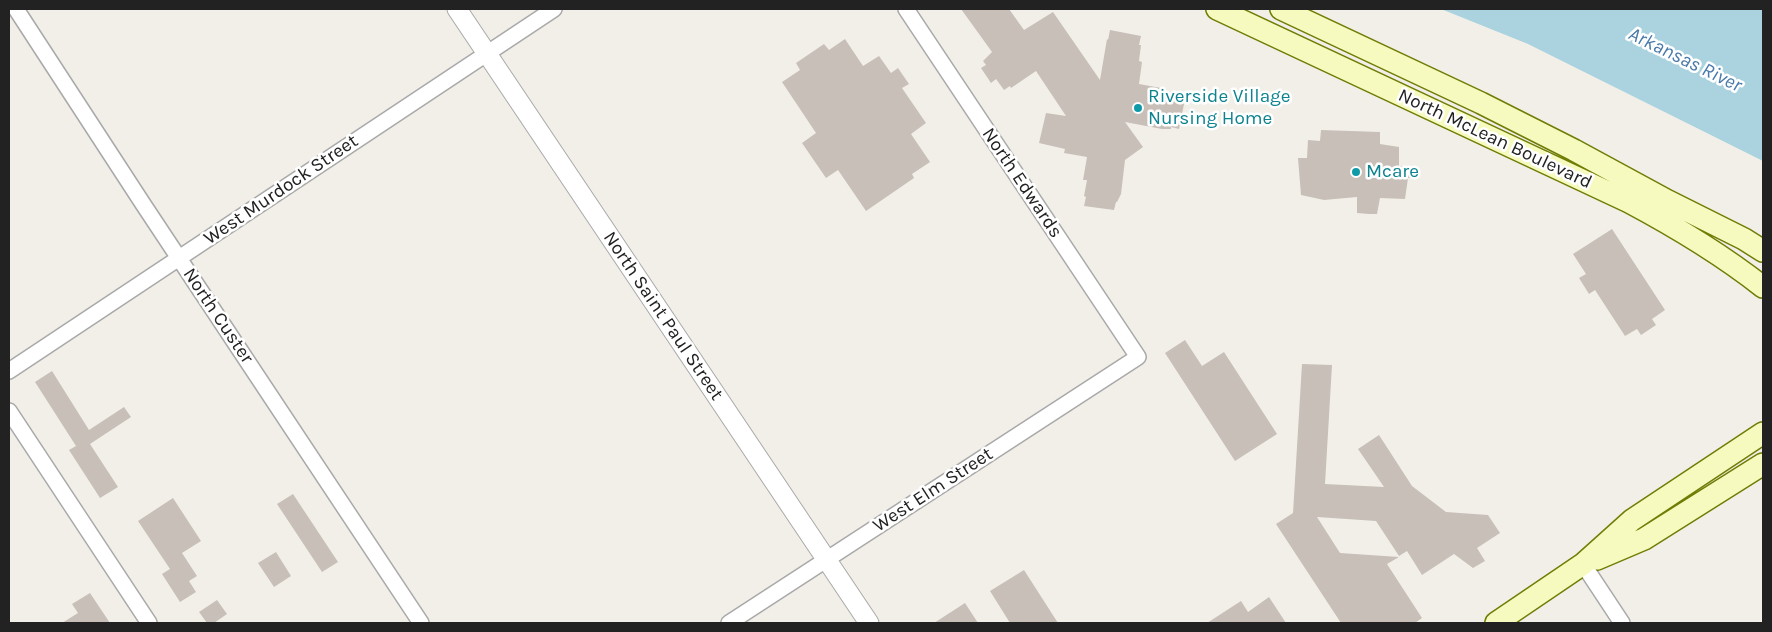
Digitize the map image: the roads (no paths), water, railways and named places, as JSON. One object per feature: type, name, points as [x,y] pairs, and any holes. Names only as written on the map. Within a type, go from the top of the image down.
[{"type":"main road","name":"North McLean Boulevard","points":[[1217,9],[1629,202],[1674,226],[1715,252],[1763,287]]},
{"type":"main road","name":"North McLean Boulevard","points":[[1281,9],[1481,103],[1574,150],[1668,202],[1753,242],[1763,252]]},
{"type":"main road","points":[[1496,623],[1583,564],[1632,520],[1763,433]]},
{"type":"main road","points":[[1583,564],[1644,539],[1763,464]]},
{"type":"street","name":"North Custer","points":[[16,9],[421,623]]},
{"type":"street","name":"North Saint Paul Street","points":[[457,9],[869,623]]},
{"type":"street","name":"West Murdock Street","points":[[9,370],[554,9]]},
{"type":"street","name":"North Edwards","points":[[906,9],[1138,357]]},
{"type":"street","name":"West Elm Street","points":[[729,623],[1138,357]]},
{"type":"street","points":[[9,411],[149,623]]},
{"type":"street","points":[[1583,564],[1622,623]]},
{"type":"water","name":"Arkansas River","points":[[1441,9],[1763,9],[1763,161],[1528,44]]},
{"type":"place","name":"Riverside Village Nursing Home","points":[[1138,108]]},
{"type":"place","name":"Mcare","points":[[1356,172]]}]
